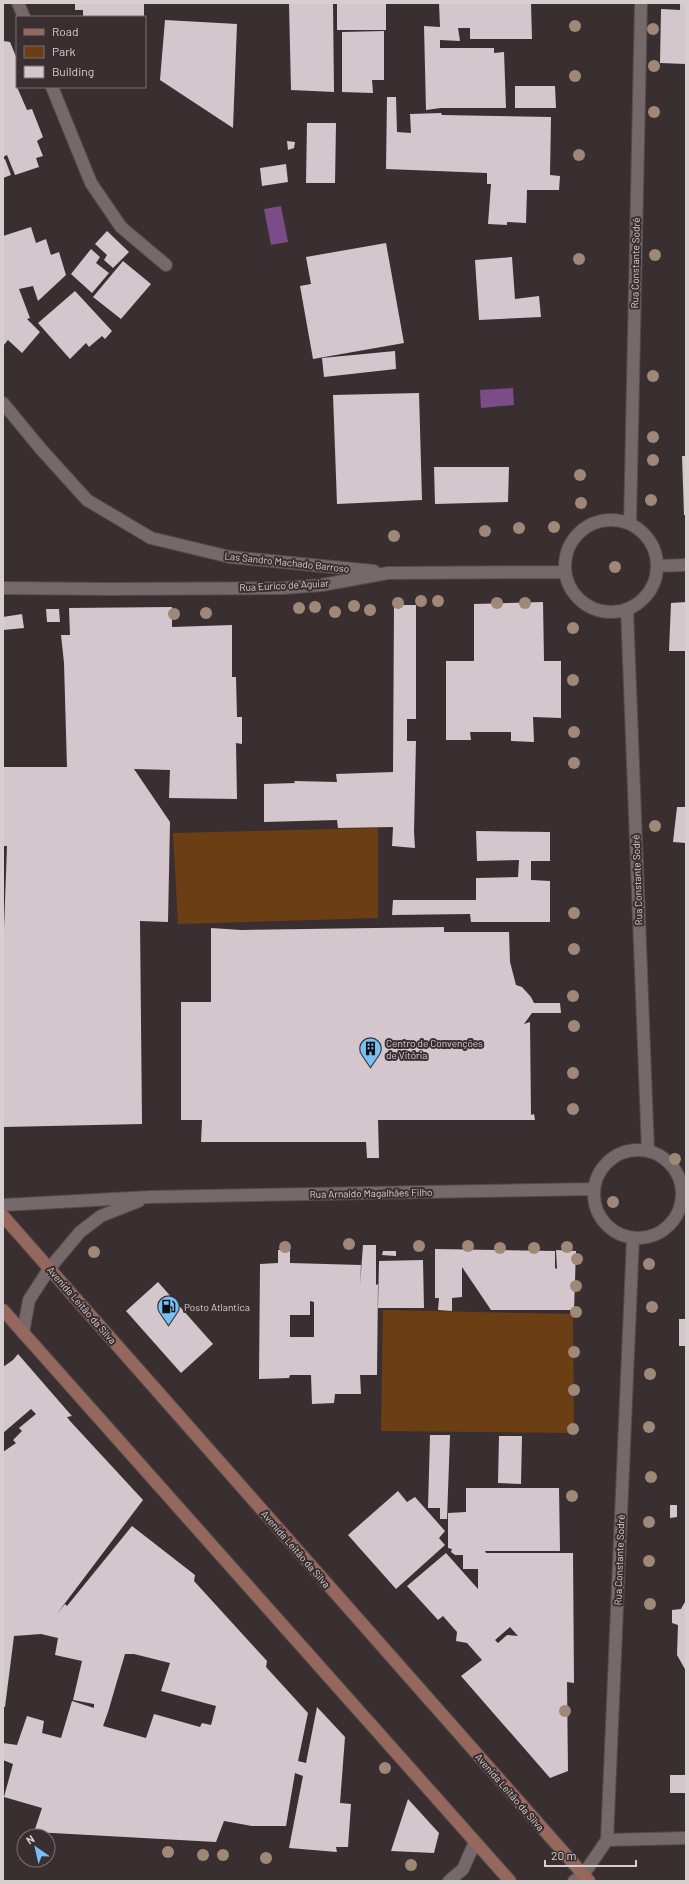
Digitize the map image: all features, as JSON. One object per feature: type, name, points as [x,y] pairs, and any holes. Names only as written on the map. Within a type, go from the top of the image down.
[{"type":"street","points":[[18,3],[24,16]]},
{"type":"street","name":"Rua Constante Sodré","points":[[630,524],[641,3]]},
{"type":"street","points":[[52,88],[91,183],[121,227],[166,265]]},
{"type":"street","name":"Las Sandro Machado Barroso","points":[[3,403],[86,500],[151,538],[230,557],[388,573]]},
{"type":"street","points":[[611,520],[630,524],[641,531],[650,541],[655,553],[657,566],[655,580],[648,592],[639,602],[627,609],[610,612],[594,609],[580,601],[570,588],[565,572],[567,553],[576,536],[592,524],[611,520]]},
{"type":"street","points":[[657,566],[686,565]]},
{"type":"street","name":"Rua Eurico de Aguiar","points":[[3,588],[283,588],[322,585],[388,573],[565,572]]},
{"type":"street","name":"Rua Constante Sodré","points":[[627,609],[648,1151]]},
{"type":"street","points":[[629,1150],[648,1151],[661,1156],[672,1165],[679,1177],[684,1191],[680,1207],[674,1220],[662,1231],[648,1237],[633,1238],[619,1235],[607,1227],[599,1216],[594,1203],[593,1189],[599,1171],[612,1158],[629,1150]]},
{"type":"street","name":"Rua Arnaldo Magalhães Filho","points":[[3,1205],[150,1197],[593,1189]]},
{"type":"street","name":"Rua Arnaldo Magalhães Filho","points":[[23,1333],[29,1300],[49,1269],[80,1232],[101,1216],[150,1197]]},
{"type":"street","name":"Avenida Leitão da Silva","points":[[3,1216],[582,1879]]},
{"type":"street","name":"Rua Constante Sodré","points":[[607,1840],[633,1238]]},
{"type":"street","points":[[3,1310],[510,1881]]},
{"type":"street","points":[[582,1879],[607,1840],[686,1838]]},
{"type":"street","points":[[449,1881],[463,1869],[476,1842]]},
{"type":"green space","points":[[378,828],[378,918],[178,924],[173,833]]},
{"type":"green space","points":[[383,1310],[573,1314],[574,1433],[381,1431]]},
{"type":"shaded area","points":[[281,206],[288,242],[271,245],[264,209]]},
{"type":"shaded area","points":[[513,388],[514,405],[481,408],[480,390]]},
{"type":"building","points":[[75,3],[144,3],[144,16],[83,16],[83,10],[75,10]]},
{"type":"building","points":[[289,3],[333,3],[334,92],[291,90]]},
{"type":"building","points":[[337,3],[386,3],[386,30],[337,30]]},
{"type":"building","points":[[439,3],[531,3],[532,39],[470,39],[470,28],[458,28],[460,41],[440,40],[440,48],[494,48],[494,53],[504,52],[506,108],[441,108],[426,110],[424,26],[440,27]]},
{"type":"building","points":[[680,3],[686,3],[686,64],[660,63],[661,9],[680,10]]},
{"type":"building","points":[[165,20],[237,24],[233,128],[160,80]]},
{"type":"building","points":[[384,31],[384,80],[372,80],[373,93],[342,92],[342,32]]},
{"type":"building","points":[[3,41],[10,42],[16,57],[16,88],[17,88],[27,110],[32,109],[43,137],[37,141],[43,156],[36,158],[39,167],[15,175],[7,155],[3,157]]},
{"type":"building","points":[[515,86],[555,86],[556,108],[515,108]]},
{"type":"building","points":[[387,97],[396,97],[397,132],[411,133],[410,114],[441,113],[442,115],[551,117],[550,175],[560,176],[559,190],[527,190],[526,223],[507,222],[507,225],[488,224],[491,184],[487,184],[487,173],[386,169]]},
{"type":"building","points":[[307,123],[336,123],[335,183],[306,183]]},
{"type":"building","points":[[287,141],[295,142],[294,148],[288,150]]},
{"type":"building","points":[[5,159],[11,175],[3,178],[3,160]]},
{"type":"building","points":[[286,164],[288,182],[262,186],[260,168]]},
{"type":"building","points":[[31,227],[36,243],[46,239],[51,255],[59,252],[66,275],[38,301],[33,286],[19,289],[30,318],[27,319],[40,332],[22,353],[8,340],[3,346],[3,236]]},
{"type":"building","points":[[107,231],[129,252],[113,268],[104,260],[107,255],[95,244]]},
{"type":"building","points":[[386,243],[404,343],[313,359],[300,286],[311,284],[306,257]]},
{"type":"building","points":[[91,249],[100,257],[96,263],[109,273],[92,293],[71,274]]},
{"type":"building","points":[[512,257],[515,299],[539,296],[541,317],[479,320],[475,260]]},
{"type":"building","points":[[123,261],[151,284],[121,319],[93,297]]},
{"type":"building","points":[[75,291],[112,331],[105,339],[102,336],[89,347],[86,343],[70,359],[38,323]]},
{"type":"building","points":[[395,351],[396,369],[324,377],[322,358]]},
{"type":"building","points":[[419,393],[422,500],[337,504],[333,395]]},
{"type":"building","points":[[682,456],[686,456],[686,515],[684,515]]},
{"type":"building","points":[[434,467],[509,467],[508,502],[435,504]]},
{"type":"building","points":[[543,602],[544,661],[561,661],[561,718],[533,717],[534,742],[511,741],[511,732],[470,732],[471,740],[446,740],[446,661],[474,661],[474,604]]},
{"type":"building","points":[[686,602],[686,651],[669,651],[671,603]]},
{"type":"building","points":[[394,605],[416,605],[416,719],[407,719],[407,741],[416,741],[415,848],[392,846],[393,827],[338,828],[337,820],[264,822],[264,784],[295,783],[294,781],[337,782],[336,774],[393,772]]},
{"type":"building","points":[[172,607],[172,627],[232,625],[232,677],[236,677],[237,717],[242,717],[242,744],[236,743],[237,799],[169,798],[170,770],[134,769],[170,822],[168,922],[140,921],[142,1124],[3,1127],[3,957],[7,846],[3,846],[3,767],[67,767],[64,663],[61,635],[70,635],[69,608]]},
{"type":"building","points":[[46,609],[59,609],[60,622],[47,622]]},
{"type":"building","points":[[22,614],[24,628],[3,630],[3,617]]},
{"type":"building","points":[[677,807],[686,807],[686,843],[673,842]]},
{"type":"building","points":[[476,831],[550,832],[550,861],[531,861],[531,880],[550,881],[550,922],[471,922],[470,914],[392,915],[393,900],[476,900],[476,878],[518,877],[519,860],[477,861]]},
{"type":"building","name":"Centro de Convenções de Vitória","points":[[444,927],[444,932],[509,932],[510,962],[516,985],[522,987],[534,1003],[560,1003],[561,1013],[532,1013],[524,1024],[530,1022],[531,1115],[534,1114],[535,1120],[378,1120],[379,1158],[367,1158],[366,1142],[201,1142],[202,1120],[181,1120],[181,1002],[211,1002],[211,928],[241,930]]},
{"type":"building","points":[[363,1245],[376,1245],[376,1285],[378,1284],[377,1375],[360,1375],[361,1394],[335,1394],[334,1403],[312,1404],[311,1375],[290,1375],[289,1378],[259,1379],[260,1264],[278,1263],[278,1250],[290,1249],[290,1263],[361,1265],[360,1285]],"holes":[[[310,1301],[314,1302],[314,1337],[290,1337],[290,1315],[310,1315]]]},
{"type":"building","points":[[435,1249],[555,1251],[555,1268],[557,1269],[556,1250],[576,1251],[574,1310],[491,1310],[462,1267],[462,1297],[452,1298],[452,1311],[438,1310],[439,1298],[435,1298]]},
{"type":"building","points":[[383,1251],[396,1251],[396,1256],[382,1255]]},
{"type":"building","points":[[423,1260],[424,1308],[378,1308],[379,1261]]},
{"type":"building","name":"Posto Atlantica","points":[[158,1282],[213,1344],[181,1373],[126,1311]]},
{"type":"building","points":[[679,1319],[686,1319],[686,1346],[679,1346]]},
{"type":"building","points":[[18,1354],[72,1416],[67,1417],[70,1421],[143,1500],[56,1615],[65,1604],[67,1606],[132,1526],[195,1575],[194,1581],[267,1661],[266,1667],[308,1713],[298,1761],[306,1763],[317,1707],[345,1737],[340,1803],[351,1804],[348,1847],[336,1847],[337,1852],[289,1848],[303,1776],[295,1773],[286,1826],[252,1826],[224,1821],[216,1842],[56,1833],[56,1828],[35,1828],[42,1808],[4,1797],[13,1764],[3,1760],[3,1743],[17,1745],[27,1716],[44,1721],[42,1733],[61,1738],[72,1701],[94,1708],[94,1704],[73,1700],[82,1661],[55,1655],[58,1638],[41,1634],[14,1636],[5,1707],[3,1707],[3,1452],[16,1443],[13,1440],[22,1431],[19,1428],[36,1414],[31,1409],[3,1433],[3,1367],[13,1360]],"holes":[[[125,1654],[134,1654],[170,1663],[161,1691],[216,1706],[211,1725],[202,1723],[200,1727],[154,1714],[146,1738],[103,1726]]]},
{"type":"building","points":[[430,1435],[450,1435],[447,1519],[440,1519],[440,1508],[428,1508]]},
{"type":"building","points":[[499,1436],[522,1436],[521,1484],[498,1483]]},
{"type":"building","points":[[466,1488],[559,1488],[560,1551],[485,1551],[486,1553],[573,1553],[574,1683],[567,1682],[568,1771],[550,1778],[461,1676],[482,1660],[467,1643],[456,1641],[457,1632],[443,1616],[438,1620],[407,1586],[446,1553],[478,1589],[478,1569],[463,1569],[463,1555],[455,1555],[451,1552],[452,1549],[448,1548],[448,1513],[466,1512]],"holes":[[[510,1627],[518,1636],[507,1635],[498,1643],[495,1640]]]},
{"type":"building","points":[[398,1491],[407,1502],[415,1497],[445,1531],[439,1538],[445,1545],[396,1589],[348,1535]]},
{"type":"building","points":[[670,1505],[677,1505],[677,1517],[670,1518]]},
{"type":"building","points":[[686,1600],[686,1671],[677,1655],[678,1625],[672,1623],[672,1610],[681,1609]]},
{"type":"building","points":[[670,1775],[685,1775],[685,1793],[670,1793]]},
{"type":"building","points":[[408,1799],[439,1833],[434,1853],[391,1851]]},
{"type":"place","name":"Centro de Convenções de Vitória","points":[[371,1068]]},
{"type":"place","name":"Posto Atlantica","points":[[169,1326]]}]
